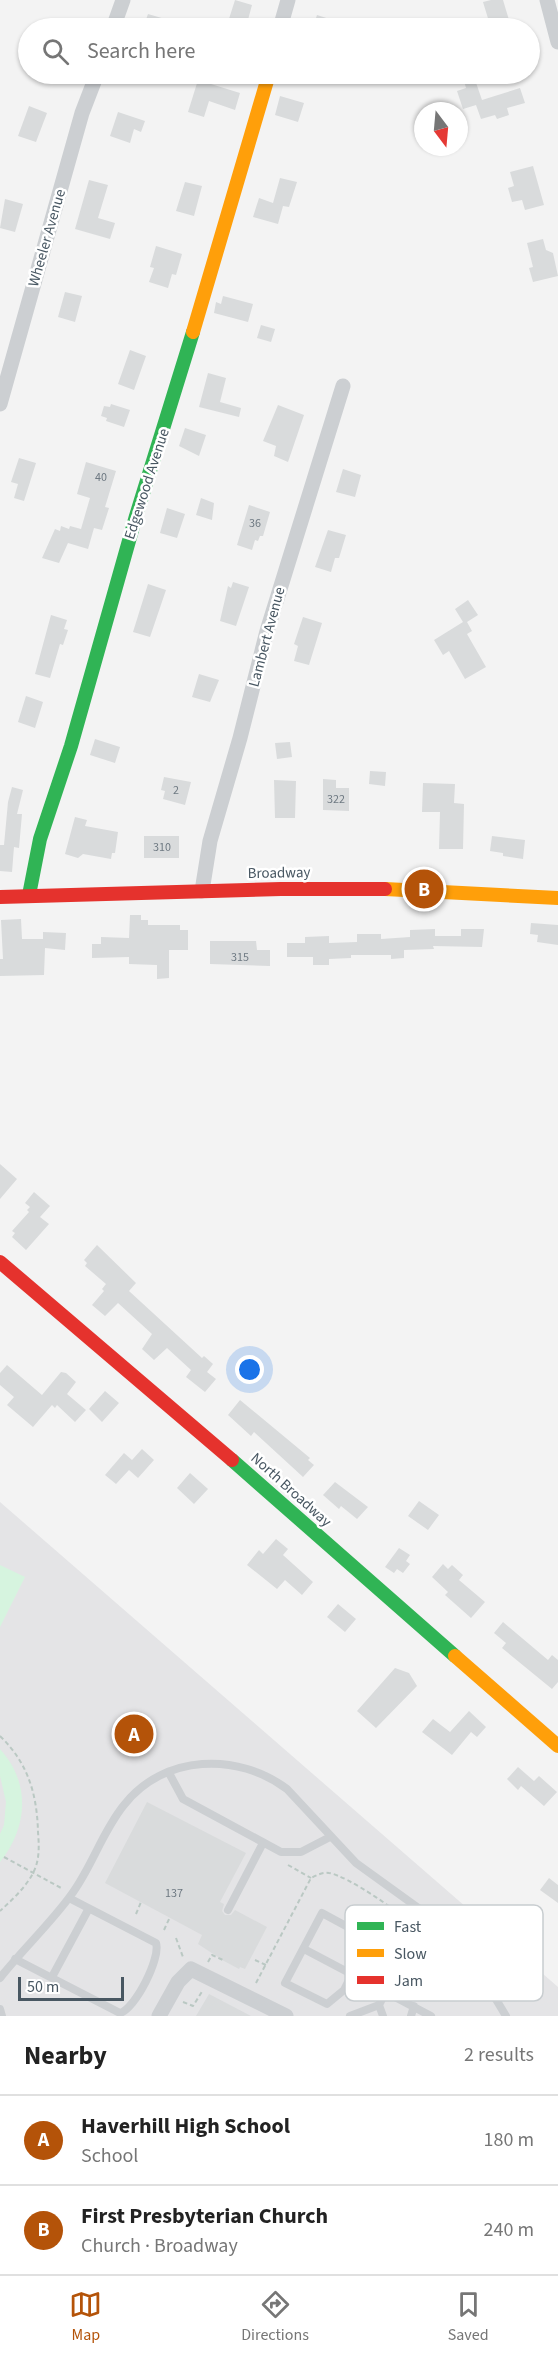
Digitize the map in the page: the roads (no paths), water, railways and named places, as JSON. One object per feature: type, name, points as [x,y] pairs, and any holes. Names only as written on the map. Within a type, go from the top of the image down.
[{"type":"street","points":[[117,18],[123,0]]},
{"type":"street","points":[[283,18],[288,0]]},
{"type":"street","points":[[547,0],[558,42]]},
{"type":"street","name":"Wheeler Avenue","points":[[0,404],[82,113],[93,84]]},
{"type":"street","name":"Edgewood Avenue","points":[[28,895],[40,839],[71,746],[136,516],[171,407],[266,84]]},
{"type":"street","name":"Lambert Avenue","points":[[202,891],[210,842],[240,738],[267,631],[343,386]]},
{"type":"street","name":"Broadway","points":[[0,897],[202,891],[385,889],[558,898]]},
{"type":"street","name":"North Broadway","points":[[0,1262],[176,1411],[558,1746]]},
{"type":"street","points":[[159,2016],[178,1982],[191,1969],[286,2016]]},
{"type":"lane","points":[[0,1978],[69,1898],[125,1803],[155,1778],[215,1762],[250,1768],[275,1780],[287,1789],[356,1863],[413,1905]]},
{"type":"lane","points":[[169,1773],[183,1800],[263,1843],[291,1854],[310,1849],[330,1837]]},
{"type":"lane","points":[[228,1910],[263,1843]]},
{"type":"lane","points":[[15,1959],[120,2013],[130,2007],[157,1958],[156,1943],[88,1910],[69,1898]]},
{"type":"lane","points":[[52,1977],[88,1910]]},
{"type":"lane","points":[[345,1926],[322,1913],[285,1983],[327,2004],[345,1988]]},
{"type":"lane","points":[[304,1949],[345,1970]]},
{"type":"lane","points":[[381,2001],[379,2005],[383,2016]]},
{"type":"lane","points":[[404,2001],[431,2016]]},
{"type":"lane","points":[[497,2001],[506,2016]]},
{"type":"lane","points":[[350,2016],[379,2005]]},
{"type":"lane","points":[[411,2016],[414,2006]]},
{"type":"lane","points":[[0,2009],[3,2016]]},
{"type":"place","name":"First Presbyterian Church","points":[[424,889]]},
{"type":"place","name":"Haverhill High School","points":[[134,1734]]}]
